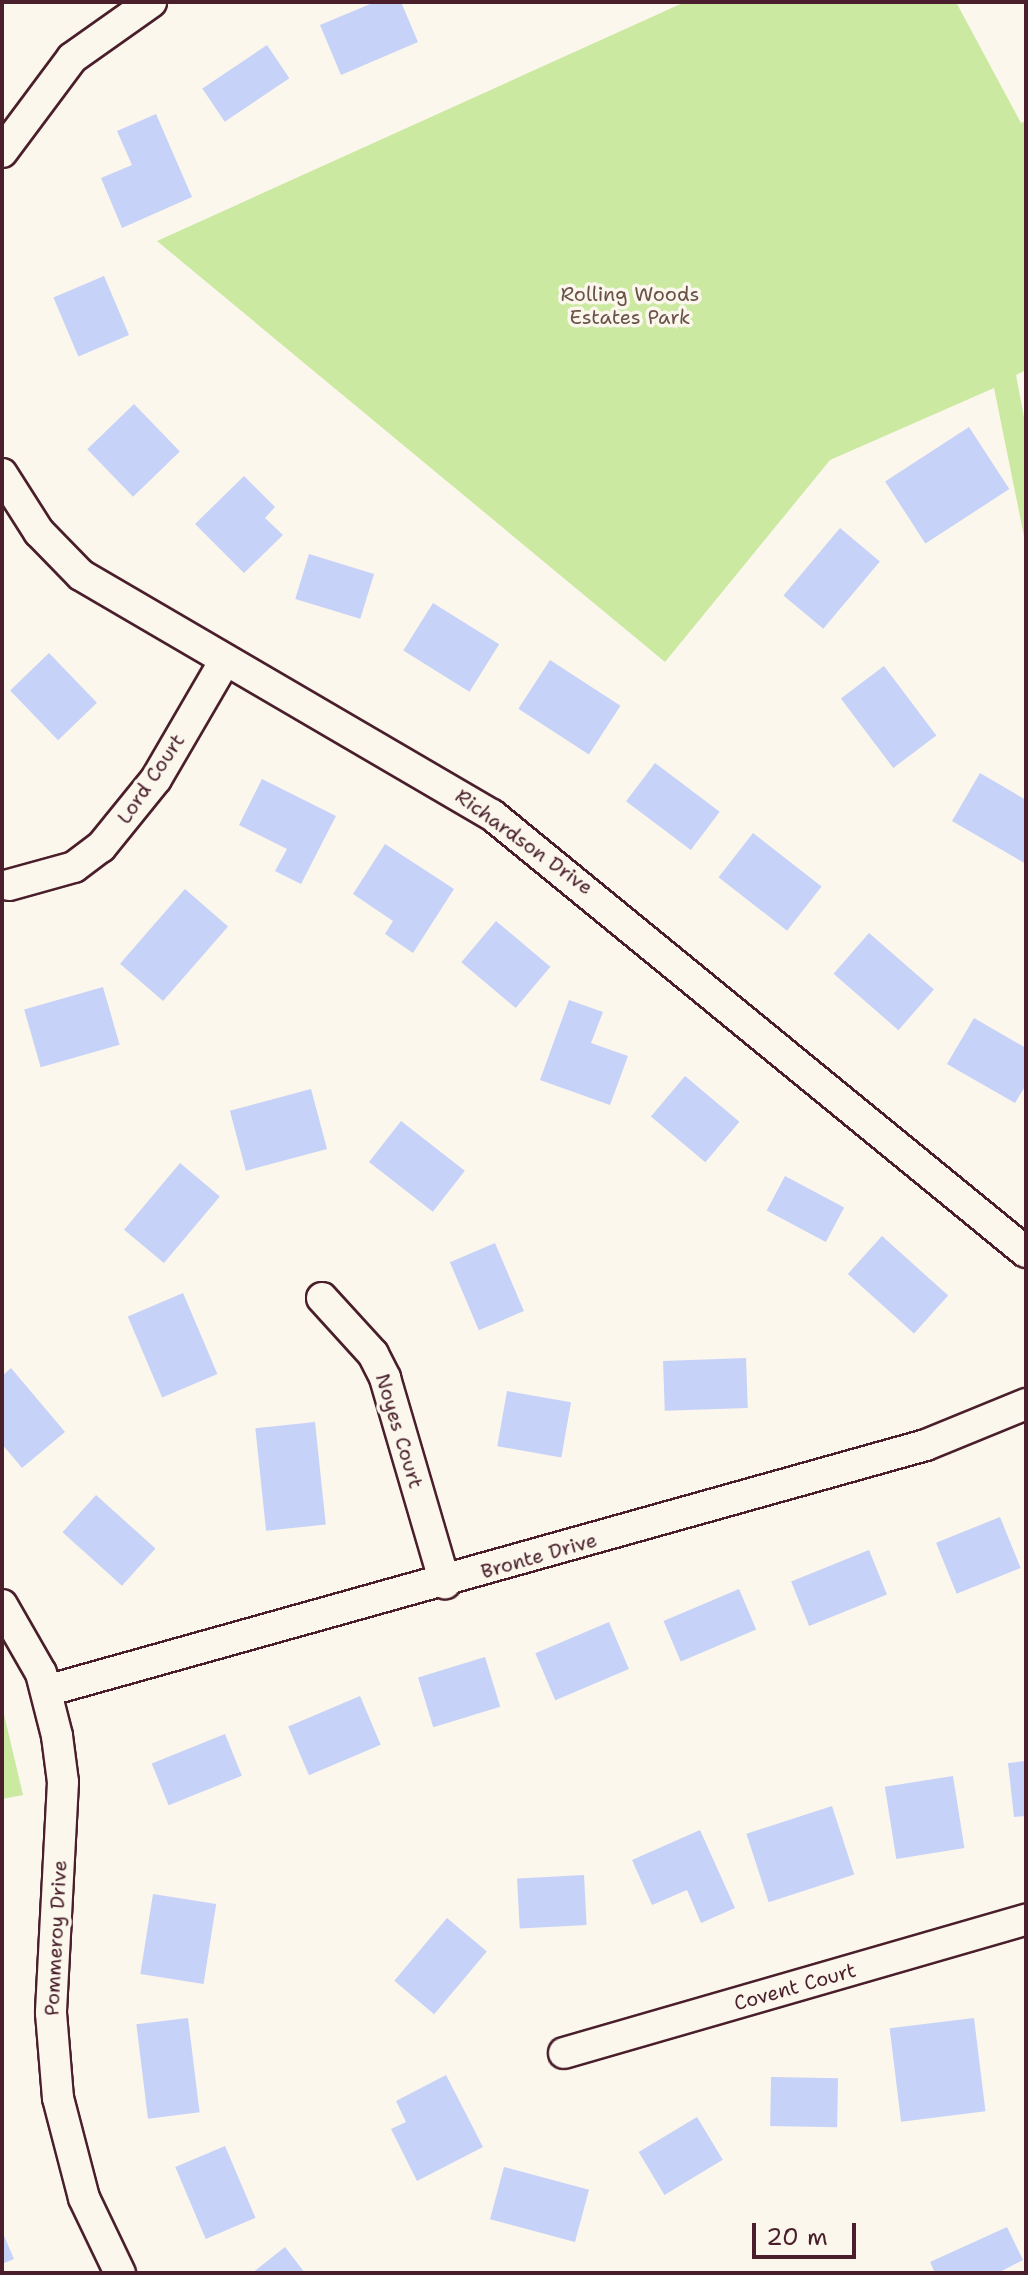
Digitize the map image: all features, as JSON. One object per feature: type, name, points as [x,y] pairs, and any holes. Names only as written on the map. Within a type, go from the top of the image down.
[{"type":"street","points":[[2,152],[72,58],[151,2]]},
{"type":"street","name":"Richardson Drive","points":[[2,474],[39,532],[81,575],[224,662],[337,720],[492,815],[1026,1252]]},
{"type":"street","name":"Lord Court","points":[[9,885],[74,867],[101,847],[156,779],[224,662]]},
{"type":"street","name":"Noyes Court","points":[[322,1298],[373,1354],[385,1378],[445,1583]]},
{"type":"street","name":"Bronte Drive","points":[[46,1691],[445,1583],[926,1445],[1026,1404]]},
{"type":"street","name":"Pommeroy Drive","points":[[2,1605],[46,1691],[63,1782],[51,2013],[58,2098],[84,2198],[120,2273]]},
{"type":"street","name":"Covent Court","points":[[564,2053],[1026,1920]]},
{"type":"green space","name":"Rolling Woods Estates Park","points":[[685,2],[956,2],[1021,123],[1026,121],[1026,370],[1016,375],[1026,428],[1026,546],[994,388],[830,460],[665,662],[157,241]]},
{"type":"green space","points":[[2,1706],[23,1795],[2,1799]]},
{"type":"building","points":[[375,2],[401,2],[418,42],[341,75],[320,25]]},
{"type":"building","points":[[267,45],[289,78],[225,122],[202,89]]},
{"type":"building","points":[[156,114],[192,197],[122,228],[101,178],[132,165],[117,131]]},
{"type":"building","points":[[104,276],[129,335],[78,356],[53,297]]},
{"type":"building","points":[[134,404],[180,451],[133,497],[87,449]]},
{"type":"building","points":[[969,427],[1009,489],[925,544],[885,481]]},
{"type":"building","points":[[244,476],[275,507],[265,518],[283,535],[244,573],[195,524]]},
{"type":"building","points":[[840,528],[880,561],[823,629],[783,595]]},
{"type":"building","points":[[309,554],[374,574],[360,619],[295,599]]},
{"type":"building","points":[[433,603],[499,644],[469,692],[403,650]]},
{"type":"building","points":[[49,653],[97,703],[58,740],[10,691]]},
{"type":"building","points":[[550,660],[620,706],[589,754],[518,709]]},
{"type":"building","points":[[884,666],[936,735],[893,768],[841,698]]},
{"type":"building","points":[[655,763],[720,812],[691,850],[626,801]]},
{"type":"building","points":[[980,773],[1026,800],[1026,864],[952,821]]},
{"type":"building","points":[[262,779],[336,816],[301,884],[275,871],[287,849],[239,825]]},
{"type":"building","points":[[753,833],[822,887],[787,931],[719,877]]},
{"type":"building","points":[[385,844],[454,889],[413,953],[385,934],[393,921],[353,894]]},
{"type":"building","points":[[185,889],[228,926],[163,1001],[120,964]]},
{"type":"building","points":[[496,921],[550,967],[516,1008],[461,962]]},
{"type":"building","points":[[869,933],[934,989],[898,1030],[834,974]]},
{"type":"building","points":[[103,987],[120,1045],[41,1067],[24,1010]]},
{"type":"building","points":[[569,1000],[603,1012],[591,1043],[628,1056],[610,1105],[540,1080]]},
{"type":"building","points":[[974,1018],[1026,1048],[1026,1085],[1015,1103],[947,1064]]},
{"type":"building","points":[[685,1076],[739,1122],[705,1162],[651,1117]]},
{"type":"building","points":[[311,1089],[327,1149],[246,1171],[230,1111]]},
{"type":"building","points":[[401,1121],[465,1171],[433,1212],[369,1162]]},
{"type":"building","points":[[180,1163],[220,1196],[164,1263],[124,1230]]},
{"type":"building","points":[[785,1176],[844,1207],[826,1242],[767,1210]]},
{"type":"building","points":[[882,1236],[948,1296],[914,1333],[848,1274]]},
{"type":"building","points":[[495,1243],[524,1311],[479,1330],[450,1262]]},
{"type":"building","points":[[183,1293],[217,1374],[162,1397],[128,1316]]},
{"type":"building","points":[[746,1358],[748,1408],[665,1411],[663,1361]]},
{"type":"building","points":[[11,1368],[65,1432],[22,1468],[2,1444],[2,1376]]},
{"type":"building","points":[[507,1391],[571,1402],[561,1457],[497,1446]]},
{"type":"building","points":[[315,1422],[326,1524],[266,1531],[255,1428]]},
{"type":"building","points":[[96,1495],[155,1549],[122,1586],[63,1532]]},
{"type":"building","points":[[1000,1517],[1021,1568],[957,1594],[936,1543]]},
{"type":"building","points":[[869,1550],[887,1595],[809,1626],[791,1581]]},
{"type":"building","points":[[739,1589],[756,1630],[681,1662],[664,1621]]},
{"type":"building","points":[[609,1622],[629,1669],[555,1700],[535,1653]]},
{"type":"building","points":[[485,1657],[500,1707],[433,1727],[418,1677]]},
{"type":"building","points":[[360,1696],[381,1745],[309,1775],[288,1726]]},
{"type":"building","points":[[225,1734],[242,1776],[169,1805],[152,1764]]},
{"type":"building","points":[[1026,1761],[1026,1816],[1014,1817],[1008,1763]]},
{"type":"building","points":[[953,1776],[964,1848],[896,1859],[885,1787]]},
{"type":"building","points":[[832,1806],[854,1874],[769,1902],[746,1834]]},
{"type":"building","points":[[700,1830],[735,1908],[701,1923],[687,1890],[652,1905],[632,1860]]},
{"type":"building","points":[[584,1875],[587,1925],[520,1928],[517,1879]]},
{"type":"building","points":[[153,1894],[216,1904],[204,1984],[140,1974]]},
{"type":"building","points":[[447,1918],[487,1951],[434,2014],[394,1981]]},
{"type":"building","points":[[188,2018],[200,2112],[148,2119],[136,2024]]},
{"type":"building","points":[[974,2018],[985,2111],[901,2122],[890,2028]]},
{"type":"building","points":[[446,2075],[483,2147],[417,2181],[391,2129],[406,2122],[396,2101]]},
{"type":"building","points":[[771,2077],[838,2078],[837,2127],[770,2126]]},
{"type":"building","points":[[697,2117],[723,2160],[664,2195],[639,2152]]},
{"type":"building","points":[[225,2146],[255,2218],[206,2239],[175,2167]]},
{"type":"building","points":[[504,2167],[589,2190],[575,2242],[490,2219]]},
{"type":"building","points":[[1007,2227],[1023,2260],[998,2273],[935,2273],[930,2262]]},
{"type":"building","points":[[2,2231],[14,2259],[2,2264]]},
{"type":"building","points":[[285,2247],[305,2273],[252,2273]]}]
